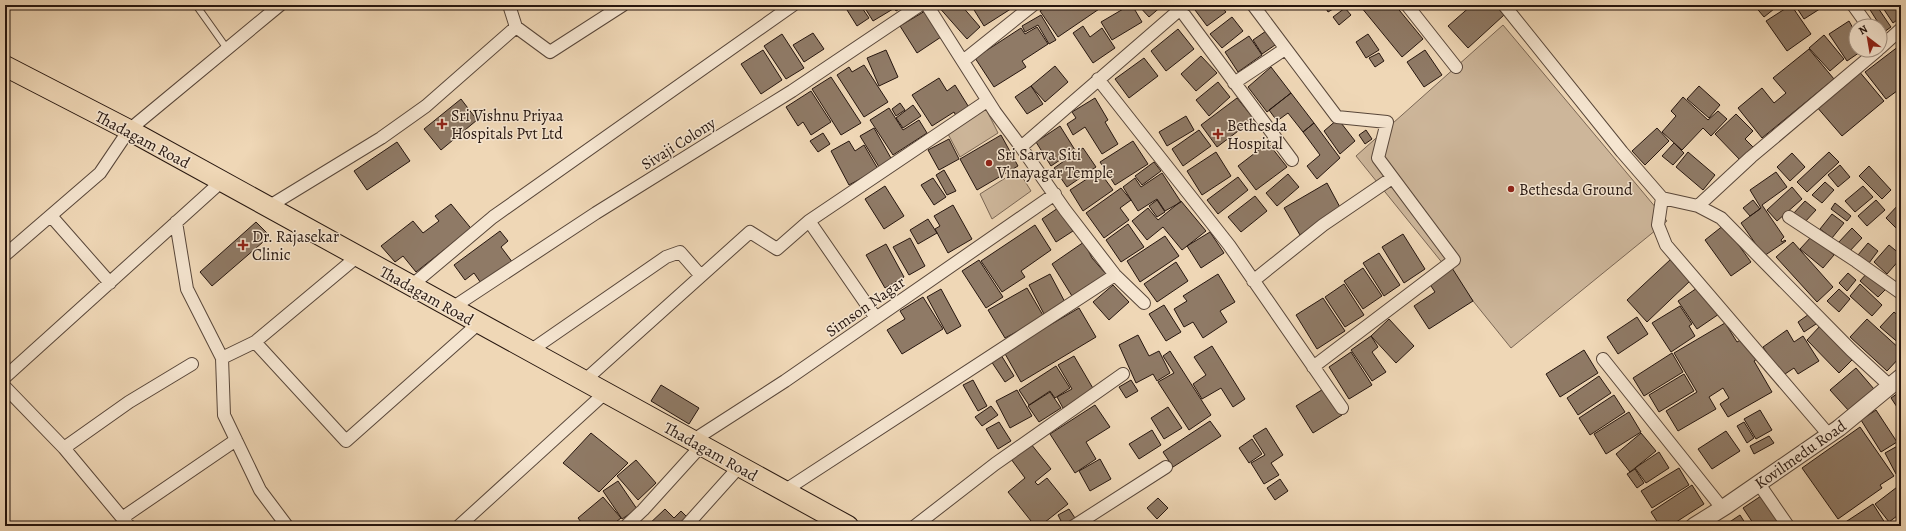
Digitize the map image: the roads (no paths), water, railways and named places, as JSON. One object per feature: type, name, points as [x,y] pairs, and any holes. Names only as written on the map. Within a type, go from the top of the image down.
[{"type":"main road","name":"Thadagam Road","points":[[7,70],[129,130],[696,444],[784,491],[841,524]]},
{"type":"street","points":[[5,255],[100,173],[129,130],[228,50],[280,5]]},
{"type":"street","points":[[509,5],[516,27],[550,52],[623,5]]},
{"type":"street","points":[[411,286],[493,217],[793,5]]},
{"type":"street","name":"Sivaji Colony","points":[[452,308],[596,213],[792,91],[920,5]]},
{"type":"street","points":[[926,5],[987,101],[1065,210],[1115,274],[1144,303]]},
{"type":"street","points":[[963,61],[1033,5]]},
{"type":"street","points":[[1253,5],[1337,117],[1387,122],[1378,158],[1454,260],[1313,367]]},
{"type":"street","points":[[1407,5],[1456,67]]},
{"type":"street","points":[[1504,5],[1622,152],[1662,198],[1698,206],[1722,218],[1852,350],[1898,380]]},
{"type":"street","points":[[1853,5],[1862,18]]},
{"type":"street","points":[[1021,147],[1181,6],[1234,83],[1292,160]]},
{"type":"street","points":[[268,207],[381,138],[426,106],[516,27]]},
{"type":"street","points":[[1888,40],[1901,30]]},
{"type":"street","points":[[1234,83],[1285,49]]},
{"type":"street","points":[[1698,206],[1751,157],[1866,58]]},
{"type":"street","points":[[1098,79],[1229,245],[1252,281],[1342,408]]},
{"type":"street","points":[[584,381],[750,232],[777,249],[810,221],[987,101]]},
{"type":"street","points":[[1252,281],[1323,225],[1392,178]]},
{"type":"street","points":[[5,377],[222,181]]},
{"type":"street","name":"Simson Nagar","points":[[626,526],[643,510],[696,444],[1055,194]]},
{"type":"street","points":[[1662,198],[1658,225],[1666,245],[1829,435]]},
{"type":"street","points":[[50,216],[110,283]]},
{"type":"street","points":[[1789,217],[1856,260],[1901,293]]},
{"type":"street","points":[[810,221],[876,318]]},
{"type":"street","points":[[176,222],[187,288],[222,358],[224,415],[260,490],[287,526]]},
{"type":"street","points":[[530,351],[666,257],[680,252],[701,276]]},
{"type":"street","points":[[222,358],[255,342],[358,256]]},
{"type":"street","points":[[784,491],[1115,274]]},
{"type":"street","points":[[255,342],[346,441],[479,323]]},
{"type":"street","points":[[1602,359],[1722,508]]},
{"type":"street","points":[[64,448],[129,402],[192,364]]},
{"type":"street","points":[[915,526],[995,464],[1123,374]]},
{"type":"street","name":"Kovilmedu Road","points":[[1694,526],[1759,484],[1829,435],[1898,380]]},
{"type":"street","points":[[5,387],[64,448],[126,522],[236,440]]},
{"type":"street","points":[[459,526],[605,393]]},
{"type":"street","points":[[686,526],[739,467]]},
{"type":"street","points":[[1074,526],[1166,467]]},
{"type":"street","points":[[1759,484],[1788,526]]},
{"type":"lane","points":[[196,5],[228,50]]},
{"type":"place","name":"Sri Vishnu Priyaa Hospitals Pvt Ltd","points":[[442,124]]},
{"type":"place","name":"Bethesda Hospital","points":[[1218,134]]},
{"type":"place","name":"Sri Sarva Siti Vinayagar Temple","points":[[989,163]]},
{"type":"place","name":"Bethesda Ground","points":[[1511,189]]},
{"type":"place","name":"Dr. Rajasekar Clinic","points":[[243,245]]}]
